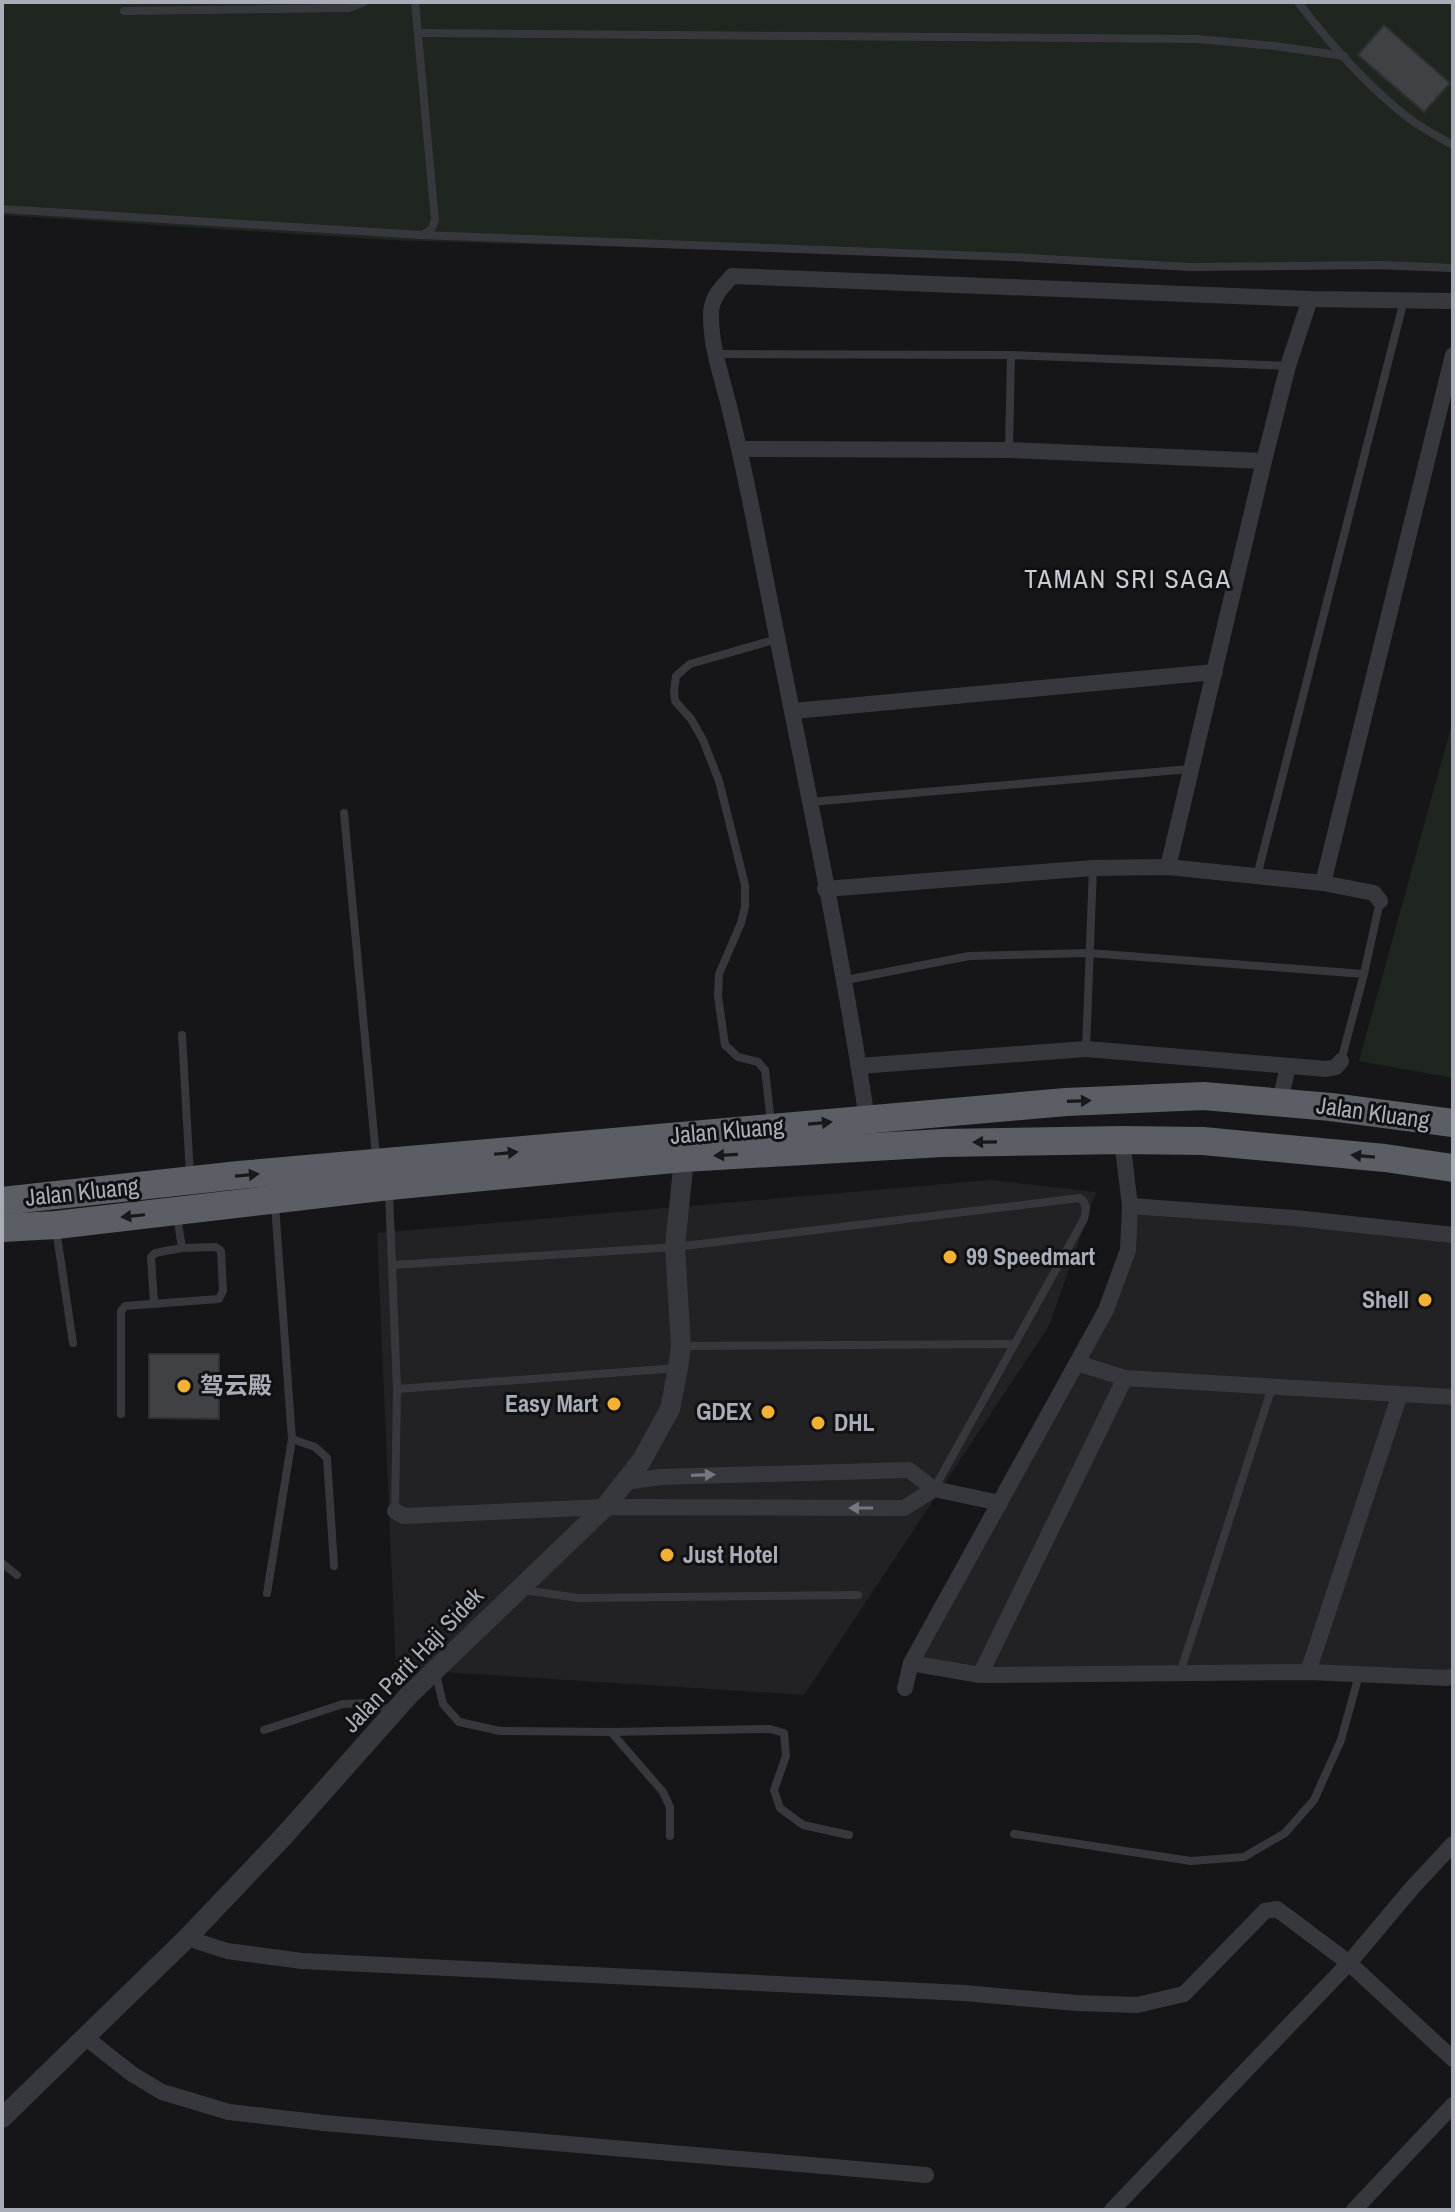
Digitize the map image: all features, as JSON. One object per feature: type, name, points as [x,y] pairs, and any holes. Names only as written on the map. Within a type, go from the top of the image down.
[{"type":"highway","name":"Jalan Kluang","points":[[2,1228],[56,1225],[275,1200],[383,1176],[772,1127],[1066,1102],[1204,1096],[1280,1101],[1453,1124]]},
{"type":"highway","points":[[1203,1141],[1227,1128],[1231,1112],[1226,1106],[1204,1096]]},
{"type":"highway","points":[[1447,1167],[1427,1159],[1420,1151],[1421,1142],[1435,1130],[1453,1124]]},
{"type":"highway","name":"Jalan Kluang","points":[[2,1201],[190,1180],[383,1176],[942,1143],[1203,1141],[1447,1167]]},
{"type":"street","points":[[867,1119],[846,980],[825,889],[793,711],[740,449],[716,354],[710,317],[715,294],[732,276],[1310,299],[1453,301]]},
{"type":"street","points":[[1168,867],[1264,461],[1288,366],[1310,299]]},
{"type":"street","points":[[1323,883],[1453,355]]},
{"type":"street","points":[[740,449],[1009,450],[1264,461]]},
{"type":"street","points":[[793,711],[1215,672]]},
{"type":"street","points":[[825,889],[1093,868],[1168,867],[1323,883],[1374,893],[1380,901]]},
{"type":"street","points":[[859,1066],[1086,1049],[1326,1069],[1336,1067],[1341,1061]]},
{"type":"street","points":[[1280,1101],[1288,1066]]},
{"type":"street","points":[[905,1688],[911,1663],[1106,1310],[1128,1250],[1130,1206],[1122,1140]]},
{"type":"street","name":"Jalan Parit Haji Sidek","points":[[2,2118],[187,1938],[435,1669],[605,1507],[625,1482],[656,1438],[670,1409],[678,1368],[681,1346],[675,1247],[684,1158]]},
{"type":"street","points":[[1130,1206],[1295,1218],[1453,1235]]},
{"type":"street","points":[[1077,1363],[1125,1378],[1453,1397]]},
{"type":"street","points":[[980,1675],[1125,1378]]},
{"type":"street","points":[[1308,1672],[1400,1394]]},
{"type":"street","points":[[625,1482],[660,1477],[909,1470],[934,1489],[1000,1503]]},
{"type":"street","points":[[395,1511],[404,1516],[605,1507],[904,1508],[934,1489]]},
{"type":"street","points":[[911,1663],[980,1675],[1308,1672],[1453,1676]]},
{"type":"street","points":[[1112,2210],[1349,1963],[1453,1844]]},
{"type":"street","points":[[187,1938],[227,1951],[302,1961],[964,1993],[1137,2005],[1184,1994],[1265,1911],[1277,1909],[1349,1963],[1453,2059]]},
{"type":"street","points":[[85,2037],[132,2074],[162,2092],[229,2112],[324,2123],[926,2175]]},
{"type":"street","points":[[1354,2210],[1453,2105]]},
{"type":"lane","points":[[124,11],[349,8],[364,2]]},
{"type":"lane","points":[[415,2],[435,220],[431,230],[422,235]]},
{"type":"lane","points":[[1298,2],[1344,56],[1411,119],[1453,145]]},
{"type":"lane","points":[[419,33],[1197,39],[1344,56]]},
{"type":"lane","points":[[2,209],[422,235],[1010,257],[1190,267],[1382,265],[1453,268]]},
{"type":"lane","points":[[1257,876],[1404,300]]},
{"type":"lane","points":[[716,354],[1011,355],[1288,366]]},
{"type":"lane","points":[[1009,450],[1011,355]]},
{"type":"lane","points":[[772,1127],[765,1070],[758,1062],[738,1057],[725,1045],[718,996],[719,974],[741,923],[745,885],[719,781],[703,740],[691,719],[675,701],[674,691],[676,676],[690,664],[777,639]]},
{"type":"lane","points":[[810,802],[1190,769]]},
{"type":"lane","points":[[344,813],[393,1265],[397,1389],[395,1511]]},
{"type":"lane","points":[[1086,1049],[1093,868]]},
{"type":"lane","points":[[1341,1061],[1380,901]]},
{"type":"lane","points":[[846,980],[969,956],[1089,953],[1364,974]]},
{"type":"lane","points":[[182,1035],[190,1180]]},
{"type":"lane","points":[[393,1265],[675,1247],[1080,1198],[1087,1209],[1084,1219],[934,1489]]},
{"type":"lane","points":[[267,1593],[292,1439],[275,1200]]},
{"type":"lane","points":[[177,1211],[182,1248]]},
{"type":"lane","points":[[56,1225],[73,1343]]},
{"type":"lane","points":[[121,1414],[121,1311],[125,1306],[219,1299],[223,1291],[221,1251],[216,1247],[182,1248],[155,1253],[151,1257],[154,1303]]},
{"type":"lane","points":[[681,1346],[1014,1344]]},
{"type":"lane","points":[[397,1389],[678,1368]]},
{"type":"lane","points":[[1179,1674],[1272,1387]]},
{"type":"lane","points":[[292,1439],[315,1447],[327,1458],[334,1566]]},
{"type":"lane","points":[[2,1563],[17,1575]]},
{"type":"lane","points":[[518,1589],[578,1598],[858,1595]]},
{"type":"lane","points":[[435,1669],[443,1704],[459,1722],[500,1731],[770,1729],[784,1733],[786,1756],[774,1790],[780,1808],[803,1825],[849,1835]]},
{"type":"lane","points":[[1014,1834],[1191,1861],[1244,1857],[1285,1833],[1314,1800],[1341,1740],[1359,1674]]},
{"type":"lane","points":[[264,1730],[343,1704],[366,1703],[396,1710]]},
{"type":"lane","points":[[611,1732],[663,1792],[670,1807],[670,1836]]},
{"type":"shaded area","points":[[2,2],[1453,2],[1453,272],[389,240],[2,215]]},
{"type":"shaded area","points":[[1453,720],[1453,1078],[1359,1061]]},
{"type":"shaded area","points":[[990,1180],[1096,1192],[1049,1326],[804,1695],[396,1669],[377,1233]]},
{"type":"shaded area","points":[[1123,1197],[1453,1227],[1453,1684],[1302,1678],[978,1682],[906,1659],[1100,1308],[1121,1251]]},
{"type":"building","points":[[1384,25],[1450,83],[1424,112],[1358,55]]},
{"type":"building","name":"驾云殿","points":[[149,1354],[219,1354],[219,1419],[149,1418]]},
{"type":"place","name":"99 Speedmart","points":[[950,1257]]},
{"type":"place","name":"Shell","points":[[1425,1300]]},
{"type":"place","name":"驾云殿","points":[[184,1386]]},
{"type":"place","name":"Easy Mart","points":[[614,1404]]},
{"type":"place","name":"GDEX","points":[[768,1412]]},
{"type":"place","name":"DHL","points":[[818,1423]]},
{"type":"place","name":"Just Hotel","points":[[667,1555]]},
{"type":"district","name":"TAMAN SRI SAGA","points":[[1128,579]]}]
